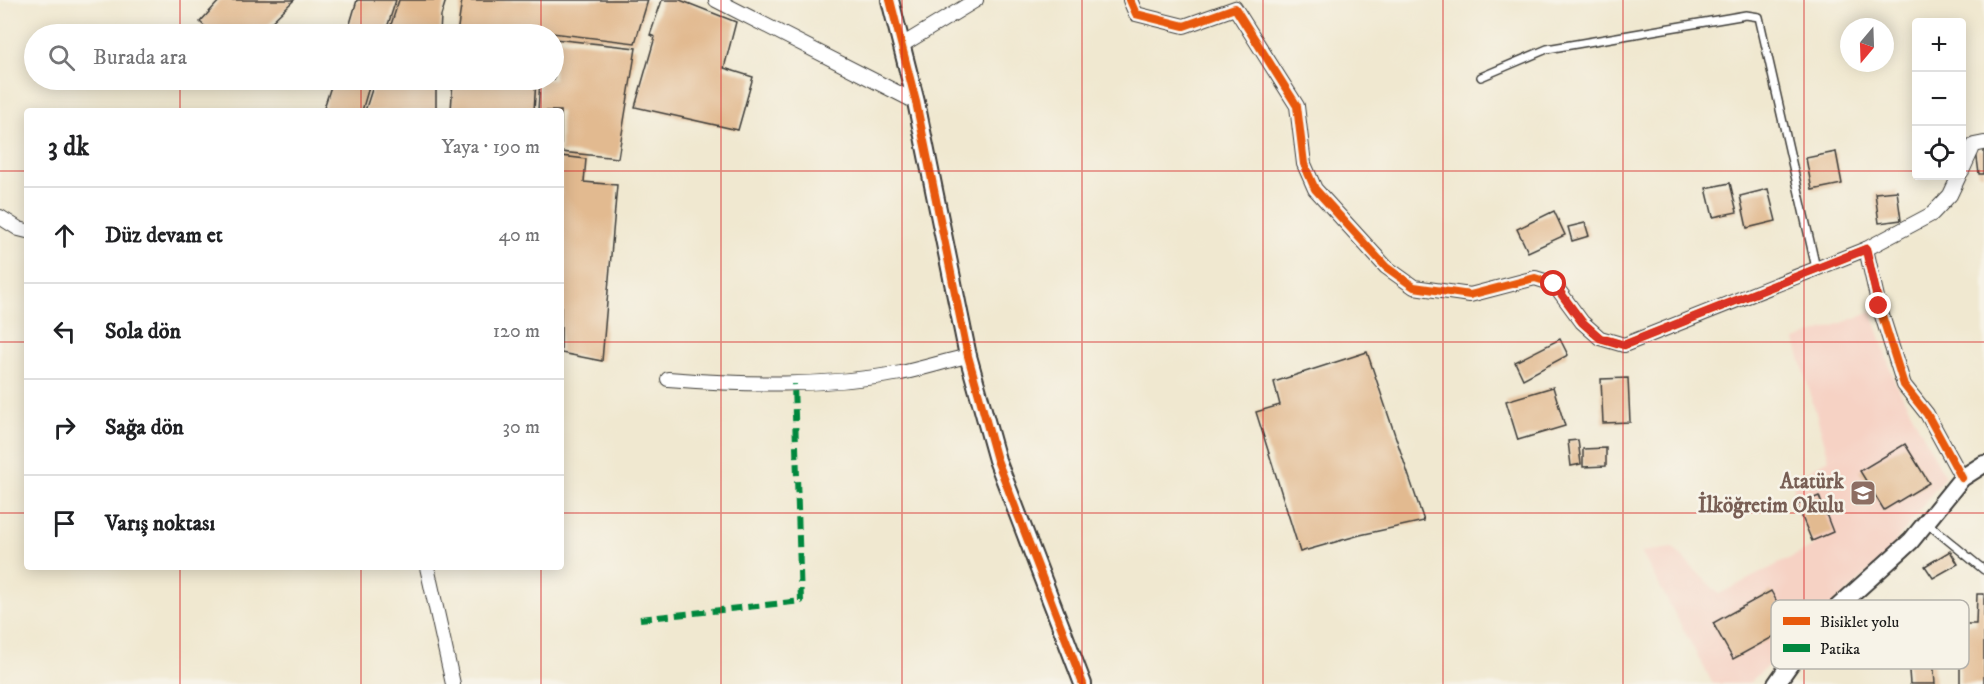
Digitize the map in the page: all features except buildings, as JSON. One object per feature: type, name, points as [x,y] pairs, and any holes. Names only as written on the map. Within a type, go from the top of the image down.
[{"type":"street","points":[[716,0],[916,102]]},
{"type":"street","points":[[890,0],[916,102],[968,356],[997,460],[1083,684]]},
{"type":"street","points":[[902,45],[976,0]]},
{"type":"street","points":[[1130,0],[1136,14],[1185,26],[1235,8],[1297,106],[1304,164],[1315,189],[1386,267],[1414,287],[1470,295],[1535,278],[1554,284],[1582,322],[1600,338],[1624,345],[1866,249],[1932,214],[1950,195],[1957,180]]},
{"type":"street","points":[[1966,162],[1974,145],[1984,143]]},
{"type":"street","points":[[0,217],[24,230]]},
{"type":"street","points":[[1866,249],[1879,306],[1904,385],[1927,414],[1962,478]]},
{"type":"street","points":[[668,380],[734,384],[838,381],[902,373],[968,356]]},
{"type":"street","points":[[1845,600],[1911,541],[1962,478],[1984,464]]},
{"type":"street","points":[[428,570],[453,684]]},
{"type":"street","points":[[1776,684],[1786,669]]},
{"type":"lane","points":[[1481,77],[1547,49],[1746,15],[1759,17],[1816,268]]},
{"type":"lane","points":[[1927,523],[1984,570]]},
{"type":"shaded area","name":"Atatürk İlköğretim Okulu","points":[[1872,312],[1894,380],[1945,476],[1884,558],[1839,600],[1771,600],[1771,663],[1748,684],[1713,684],[1641,552],[1673,548],[1719,594],[1814,546],[1794,508],[1794,479],[1829,459],[1795,340]]},
{"type":"marked path","points":[[640,619],[801,601],[794,384]]},
{"type":"cycle path","points":[[890,0],[916,102],[968,356],[997,460],[1083,684]]},
{"type":"cycle path","points":[[1130,0],[1136,14],[1184,26],[1235,8],[1297,106],[1304,164],[1315,189],[1386,267],[1414,287],[1470,295],[1535,278],[1554,284],[1582,322],[1600,338],[1624,345],[1866,249],[1879,306],[1904,385],[1927,414],[1962,478]]},
{"type":"place","name":"Atatürk İlköğretim Okulu","points":[[1863,493]]},
{"type":"route","points":[[1554,284],[1582,322],[1600,338],[1624,345],[1866,249],[1879,306]]}]
